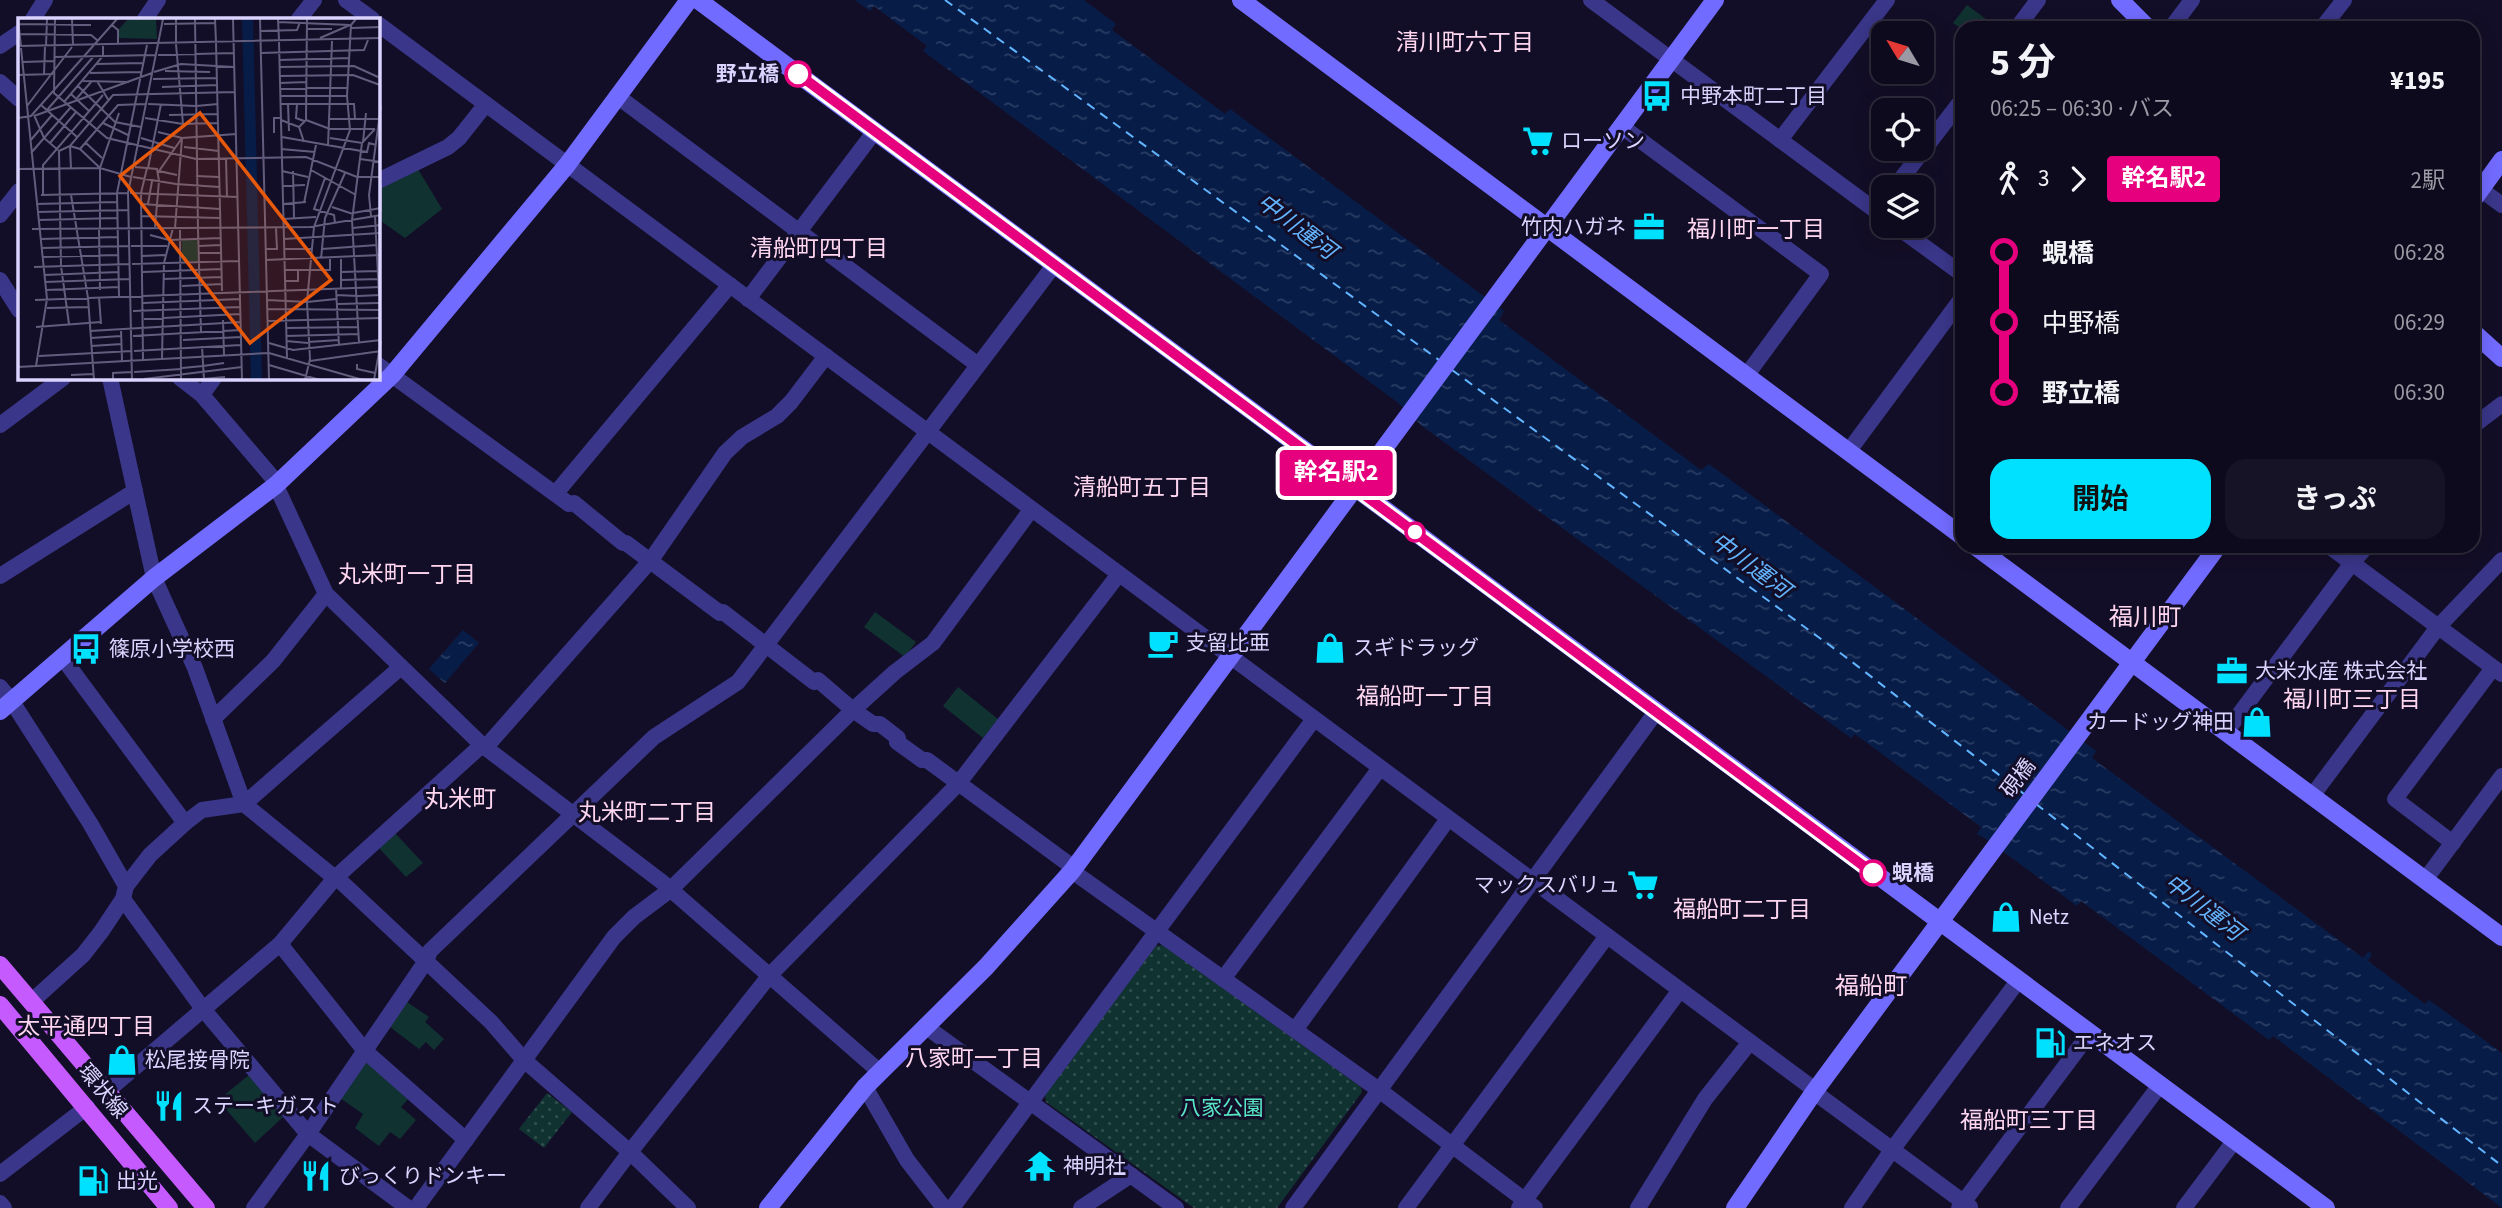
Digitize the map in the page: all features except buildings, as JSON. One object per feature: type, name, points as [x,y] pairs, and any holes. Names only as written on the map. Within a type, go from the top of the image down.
[{"type":"main road","name":"環状線","points":[[0,965],[206,1208]]},
{"type":"main road","name":"環状線","points":[[0,1005],[169,1208]]},
{"type":"street","points":[[34,18],[45,0]]},
{"type":"street","points":[[146,18],[158,0]]},
{"type":"street","points":[[300,18],[314,0]]},
{"type":"street","points":[[346,0],[371,18]]},
{"type":"street","points":[[689,0],[567,165],[385,370],[569,504],[574,503],[623,543],[626,542],[720,613],[723,612],[814,682],[818,680],[853,710],[873,724],[880,724],[898,738],[897,742],[922,760],[927,760],[1158,932],[1380,1090],[1526,1205],[1680,990]]},
{"type":"street","points":[[698,0],[2235,1140],[2305,1202],[2326,1208]]},
{"type":"street","points":[[1591,0],[1780,140],[1871,203]]},
{"type":"street","points":[[768,1208],[864,1087],[986,967],[1073,869],[1715,0]]},
{"type":"street","points":[[1780,140],[1888,0]]},
{"type":"street","points":[[2022,21],[2038,0]]},
{"type":"street","points":[[2120,0],[2141,21]]},
{"type":"street","points":[[2176,21],[2192,0]]},
{"type":"street","points":[[2328,21],[2344,0]]},
{"type":"street","points":[[1245,1],[1955,531]]},
{"type":"street","points":[[380,25],[1750,1041],[1965,1206],[2090,1034]]},
{"type":"street","points":[[0,46],[18,34]]},
{"type":"street","points":[[0,82],[18,98]]},
{"type":"street","points":[[617,96],[978,365]]},
{"type":"street","points":[[380,180],[448,147],[459,138],[486,104]]},
{"type":"street","points":[[1904,175],[1955,109]]},
{"type":"street","points":[[1621,126],[1821,274],[1746,376]]},
{"type":"street","points":[[748,299],[875,131]]},
{"type":"street","points":[[2480,190],[2502,160]]},
{"type":"street","points":[[0,215],[18,192]]},
{"type":"street","points":[[2480,195],[2502,205]]},
{"type":"street","points":[[1912,238],[1955,269]]},
{"type":"street","points":[[254,1208],[365,1051],[430,951],[654,737],[738,682],[1055,264]]},
{"type":"street","points":[[0,280],[18,308]]},
{"type":"street","points":[[555,493],[730,285]]},
{"type":"street","points":[[1848,452],[1955,307]]},
{"type":"street","points":[[2480,338],[2502,358]]},
{"type":"street","points":[[106,1092],[279,944],[335,878],[483,746],[651,561],[725,453],[742,437],[777,416],[826,356]]},
{"type":"street","points":[[0,425],[59,380]]},
{"type":"street","points":[[110,380],[154,578],[195,668],[244,804],[335,878],[491,1022],[524,1060],[630,1152],[688,1208]]},
{"type":"street","points":[[183,380],[202,395],[272,478],[326,594],[483,746],[670,890],[880,1072]]},
{"type":"street","points":[[202,395],[213,380]]},
{"type":"street","points":[[376,380],[276,485],[154,578],[62,657],[4,699],[90,823],[124,893],[203,1009],[308,1134],[408,1208]]},
{"type":"street","points":[[2480,421],[2502,404]]},
{"type":"street","points":[[0,576],[135,491]]},
{"type":"street","points":[[416,1208],[614,937],[634,917],[670,890],[853,710],[895,672],[933,643],[1031,510]]},
{"type":"street","points":[[1984,553],[2502,937]]},
{"type":"street","name":"硯橋","points":[[1735,1208],[1815,1091],[2213,553]]},
{"type":"street","points":[[2338,553],[2497,671],[2395,799],[2453,843]]},
{"type":"street","points":[[2226,732],[2361,553]]},
{"type":"street","points":[[2312,796],[2438,627],[2502,560]]},
{"type":"street","points":[[588,1208],[770,975],[958,784],[1119,575]]},
{"type":"street","points":[[213,719],[273,661],[326,594]]},
{"type":"street","points":[[62,657],[185,823]]},
{"type":"street","points":[[31,1002],[83,955],[101,932],[150,855],[185,823],[202,810],[244,804],[401,667]]},
{"type":"street","points":[[1293,1208],[1656,712]]},
{"type":"street","points":[[953,1208],[1314,719]]},
{"type":"street","points":[[1223,979],[1380,768]]},
{"type":"street","points":[[2425,880],[2502,776]]},
{"type":"street","points":[[1295,1030],[1448,819]]},
{"type":"street","points":[[1406,1208],[1607,936]]},
{"type":"street","points":[[279,944],[365,1051],[466,1140]]},
{"type":"street","points":[[1852,1208],[2018,981]]},
{"type":"street","points":[[925,1026],[1176,1208]]},
{"type":"street","points":[[1638,1208],[1705,1099],[1750,1041]]},
{"type":"street","points":[[2068,1208],[2160,1085]]},
{"type":"street","points":[[864,1087],[907,1160],[944,1208]]},
{"type":"street","points":[[0,1174],[87,1107]]},
{"type":"street","points":[[2184,1208],[2235,1140]]},
{"type":"street","points":[[1081,1208],[1131,1175]]},
{"type":"street","points":[[0,1203],[4,1208]]},
{"type":"green space","points":[[1967,5],[1989,21],[1955,21],[1955,24],[1953,23]]},
{"type":"green space","points":[[418,169],[442,209],[405,238],[380,220],[380,187]]},
{"type":"green space","points":[[875,612],[916,642],[905,657],[864,627]]},
{"type":"green space","points":[[958,687],[998,719],[983,738],[943,706]]},
{"type":"green space","points":[[394,832],[423,863],[406,877],[378,847]]},
{"type":"green space","name":"八家公園","points":[[1163,945],[1361,1087],[1362,1092],[1277,1208],[1194,1208],[1046,1102],[1045,1094],[1155,946]]},
{"type":"green space","points":[[407,1002],[429,1017],[425,1022],[444,1039],[434,1050],[426,1042],[419,1049],[390,1027]]},
{"type":"green space","points":[[371,1062],[410,1097],[401,1107],[416,1120],[400,1139],[390,1132],[379,1146],[355,1128],[363,1114],[340,1098],[365,1063]]},
{"type":"green space","points":[[249,1075],[283,1117],[255,1143],[218,1100]]},
{"type":"green space","points":[[547,1093],[572,1112],[544,1148],[519,1129]]},
{"type":"water","name":"中川運河","points":[[855,0],[1084,0],[1116,24],[1112,30],[1225,114],[1230,109],[1504,311],[1499,320],[1701,470],[1709,464],[2096,751],[2092,758],[2363,958],[2369,951],[2372,954],[2368,961],[2425,1004],[2429,1000],[2502,1053],[2502,1208],[2273,1036],[2269,1040],[2081,901],[2077,906],[1977,834],[1981,827],[1855,734],[1851,738],[1422,426],[1397,402],[923,51],[927,46],[874,6],[870,11]]},
{"type":"water","points":[[463,630],[479,643],[445,683],[429,669]]},
{"type":"ferry route","points":[[945,0],[1439,360]]},
{"type":"ferry route","points":[[1452,370],[1843,655],[2024,794]]},
{"type":"ferry route","points":[[2036,804],[2502,1166]]},
{"type":"bus line","name":"幹名駅2","points":[[798,74],[1873,873]]},
{"type":"place","name":"野立橋","points":[[798,74]]},
{"type":"place","name":"中野本町二丁目","points":[[1657,96]]},
{"type":"place","name":"ローソン","points":[[1538,141]]},
{"type":"place","name":"竹内ハガネ","points":[[1649,227]]},
{"type":"place","name":"支留比亜","points":[[1163,643]]},
{"type":"place","name":"スギドラッグ","points":[[1330,648]]},
{"type":"place","name":"篠原小学校西","points":[[86,649]]},
{"type":"place","name":"大米水産 株式会社","points":[[2232,671]]},
{"type":"place","name":"カードッグ神田","points":[[2257,722]]},
{"type":"place","name":"蜆橋","points":[[1873,873]]},
{"type":"place","name":"マックスバリュ","points":[[1643,885]]},
{"type":"place","name":"Netz","points":[[2006,917]]},
{"type":"place","name":"エネオス","points":[[2050,1043]]},
{"type":"place","name":"松尾接骨院","points":[[122,1060]]},
{"type":"place","name":"ステーキガスト","points":[[169,1106]]},
{"type":"place","name":"神明社","points":[[1040,1166]]},
{"type":"place","name":"びっくりドンキー","points":[[316,1176]]},
{"type":"place","name":"出光","points":[[93,1181]]},
{"type":"district","name":"清川町六丁目","points":[[1465,42]]},
{"type":"district","name":"福川町一丁目","points":[[1756,229]]},
{"type":"district","name":"清船町四丁目","points":[[819,248]]},
{"type":"district","name":"清船町五丁目","points":[[1142,487]]},
{"type":"district","name":"丸米町一丁目","points":[[407,574]]},
{"type":"district","name":"福川町","points":[[2145,617]]},
{"type":"district","name":"福船町一丁目","points":[[1425,696]]},
{"type":"district","name":"福川町三丁目","points":[[2352,699]]},
{"type":"district","name":"丸米町","points":[[460,799]]},
{"type":"district","name":"丸米町二丁目","points":[[647,812]]},
{"type":"district","name":"福船町二丁目","points":[[1742,909]]},
{"type":"district","name":"福船町","points":[[1871,986]]},
{"type":"district","name":"太平通四丁目","points":[[86,1026]]},
{"type":"district","name":"八家町一丁目","points":[[974,1058]]},
{"type":"district","name":"福船町三丁目","points":[[2029,1120]]}]
